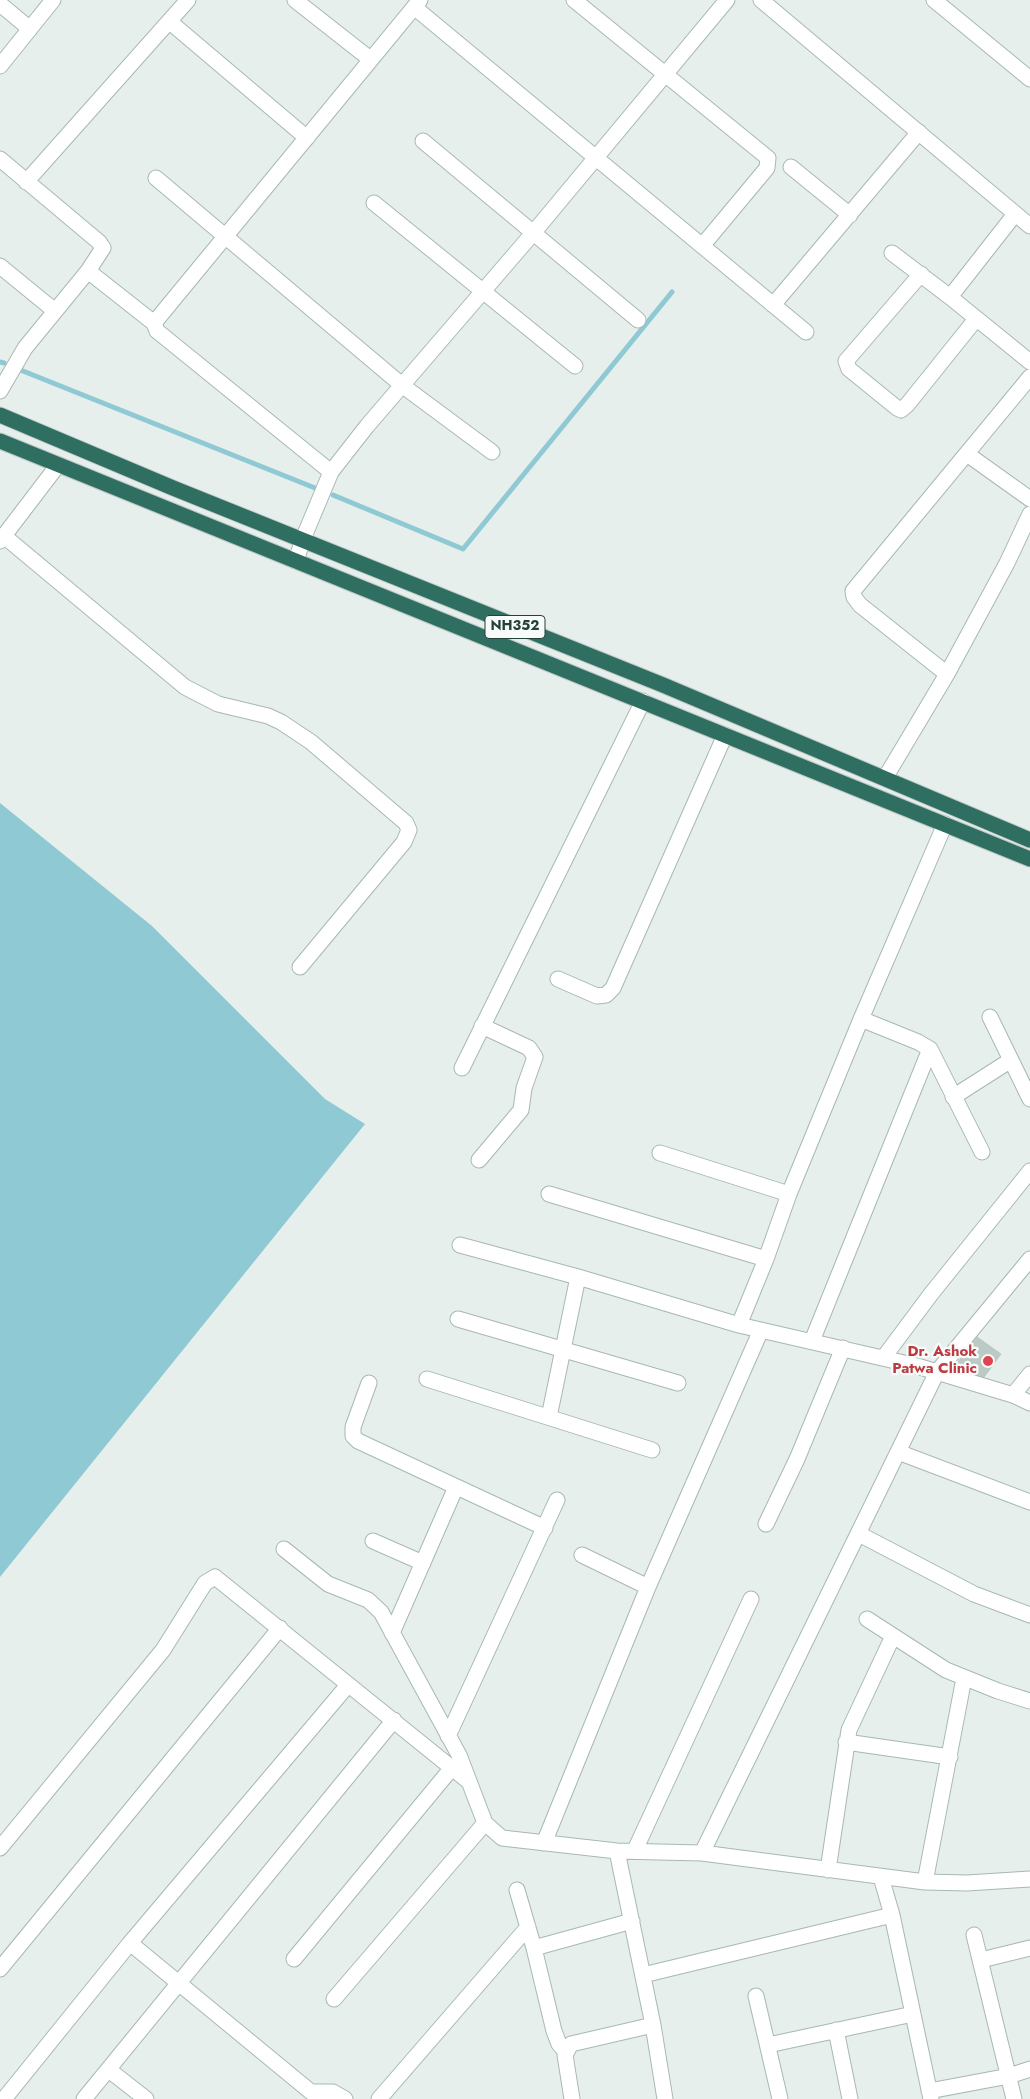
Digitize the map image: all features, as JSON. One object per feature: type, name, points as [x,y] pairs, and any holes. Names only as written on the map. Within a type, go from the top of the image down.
[{"type":"highway","name":"NH352","points":[[0,415],[545,640],[663,685],[1030,840]]},
{"type":"highway","name":"NH352","points":[[0,441],[1030,859]]},
{"type":"highway","points":[[657,707],[663,685]]},
{"type":"street","points":[[0,66],[53,0]]},
{"type":"street","points":[[26,182],[188,0]]},
{"type":"street","points":[[296,0],[370,59]]},
{"type":"street","points":[[574,0],[769,161],[767,168],[702,246]]},
{"type":"street","points":[[296,561],[302,539],[331,472],[727,0]]},
{"type":"street","points":[[934,0],[1030,79]]},
{"type":"street","points":[[766,2],[1030,226]]},
{"type":"street","points":[[0,4],[30,29]]},
{"type":"street","points":[[154,323],[227,237],[370,59],[417,4],[806,332]]},
{"type":"street","points":[[170,22],[307,138]]},
{"type":"street","points":[[773,305],[919,132]]},
{"type":"street","points":[[423,141],[638,320]]},
{"type":"street","points":[[0,159],[102,245],[101,254],[25,348],[0,391]]},
{"type":"street","points":[[791,167],[850,216]]},
{"type":"street","points":[[156,178],[403,386],[492,452]]},
{"type":"street","points":[[374,203],[575,366]]},
{"type":"street","points":[[950,296],[1015,214]]},
{"type":"street","points":[[892,253],[950,296],[1030,362]]},
{"type":"street","points":[[0,266],[55,311]]},
{"type":"street","points":[[88,271],[154,323],[157,331],[331,472]]},
{"type":"street","points":[[921,274],[846,361],[850,369],[896,408],[901,410],[907,405],[976,319]]},
{"type":"street","points":[[947,674],[860,605],[854,597],[854,591],[1030,376]]},
{"type":"street","points":[[967,454],[1030,499]]},
{"type":"street","points":[[58,464],[2,538],[185,687],[218,704],[268,716],[281,722],[311,742],[406,823],[409,830],[404,842],[300,967]]},
{"type":"street","points":[[885,778],[947,674],[1028,523]]},
{"type":"street","points":[[462,1068],[643,701]]},
{"type":"street","points":[[558,979],[596,996],[606,995],[613,988],[725,735]]},
{"type":"street","points":[[739,1325],[766,1259],[789,1194],[861,1019],[945,824]]},
{"type":"street","points":[[990,1017],[1030,1099]]},
{"type":"street","points":[[861,1019],[918,1042],[930,1049],[982,1152]]},
{"type":"street","points":[[480,1160],[521,1110],[524,1088],[535,1057],[529,1048],[482,1026]]},
{"type":"street","points":[[812,1341],[930,1049]]},
{"type":"street","points":[[953,1097],[1011,1060]]},
{"type":"street","points":[[660,1153],[789,1194]]},
{"type":"street","points":[[884,1357],[931,1294],[1030,1171]]},
{"type":"street","points":[[549,1194],[766,1259]]},
{"type":"street","points":[[460,1245],[578,1277],[739,1325],[884,1357],[1013,1395],[1030,1403]]},
{"type":"street","points":[[702,1853],[937,1372],[1030,1259]]},
{"type":"street","points":[[549,1417],[578,1277]]},
{"type":"street","points":[[458,1319],[678,1383]]},
{"type":"street","points":[[544,1843],[648,1587],[761,1330]]},
{"type":"street","points":[[766,1524],[797,1459],[843,1348]]},
{"type":"street","points":[[1013,1395],[1030,1374]]},
{"type":"street","points":[[426,1379],[652,1450]]},
{"type":"street","points":[[369,1383],[356,1417],[353,1436],[362,1443],[546,1528]]},
{"type":"street","points":[[898,1452],[1030,1502]]},
{"type":"street","points":[[392,1633],[456,1487]]},
{"type":"street","points":[[448,1736],[546,1528],[557,1500]]},
{"type":"street","points":[[859,1534],[974,1594],[1030,1615]]},
{"type":"street","points":[[373,1541],[423,1562]]},
{"type":"street","points":[[284,1549],[328,1584],[372,1603],[382,1612],[459,1755],[485,1823],[502,1838],[617,1851],[702,1853],[925,1882],[966,1883],[1030,1879]]},
{"type":"street","points":[[582,1555],[648,1587]]},
{"type":"street","points":[[0,1848],[163,1650],[205,1582],[211,1577],[219,1578],[468,1781]]},
{"type":"street","points":[[635,1850],[751,1599]]},
{"type":"street","points":[[867,1619],[933,1662],[964,1678],[1030,1700]]},
{"type":"street","points":[[0,1969],[280,1628]]},
{"type":"street","points":[[828,1870],[846,1742],[855,1715],[893,1636]]},
{"type":"street","points":[[925,1882],[964,1678]]},
{"type":"street","points":[[4,2099],[130,1943],[348,1685]]},
{"type":"street","points":[[84,2099],[394,1720]]},
{"type":"street","points":[[846,1742],[950,1757]]},
{"type":"street","points":[[294,1959],[452,1769]]},
{"type":"street","points":[[334,1999],[485,1823]]},
{"type":"street","points":[[617,1851],[653,2025],[665,2099]]},
{"type":"street","points":[[881,1876],[892,1915],[930,2095],[1030,2069]]},
{"type":"street","points":[[517,1890],[534,1948],[554,2031],[559,2044],[566,2052],[572,2099]]},
{"type":"street","points":[[643,1975],[892,1915]]},
{"type":"street","points":[[534,1948],[632,1921]]},
{"type":"street","points":[[379,2099],[528,1927]]},
{"type":"street","points":[[974,1935],[1014,2099]]},
{"type":"street","points":[[130,1943],[311,2092],[317,2094],[333,2092],[345,2099]]},
{"type":"street","points":[[981,1960],[1030,1948]]},
{"type":"street","points":[[756,1996],[780,2099]]},
{"type":"street","points":[[768,2044],[913,2014]]},
{"type":"street","points":[[566,2052],[575,2042],[653,2025]]},
{"type":"street","points":[[836,2030],[850,2099]]},
{"type":"street","points":[[109,2070],[146,2099]]},
{"type":"water","points":[[0,803],[152,926],[325,1099],[365,1124],[0,1577]]},
{"type":"building","points":[[977,1337],[1001,1354],[982,1380],[958,1362]]},
{"type":"waterway","points":[[333,495],[463,549],[672,292]]},
{"type":"waterway","points":[[0,362],[4,363]]},
{"type":"waterway","points":[[18,369],[320,490]]},
{"type":"place","name":"Dr. Ashok Patwa Clinic","points":[[988,1361]]}]
